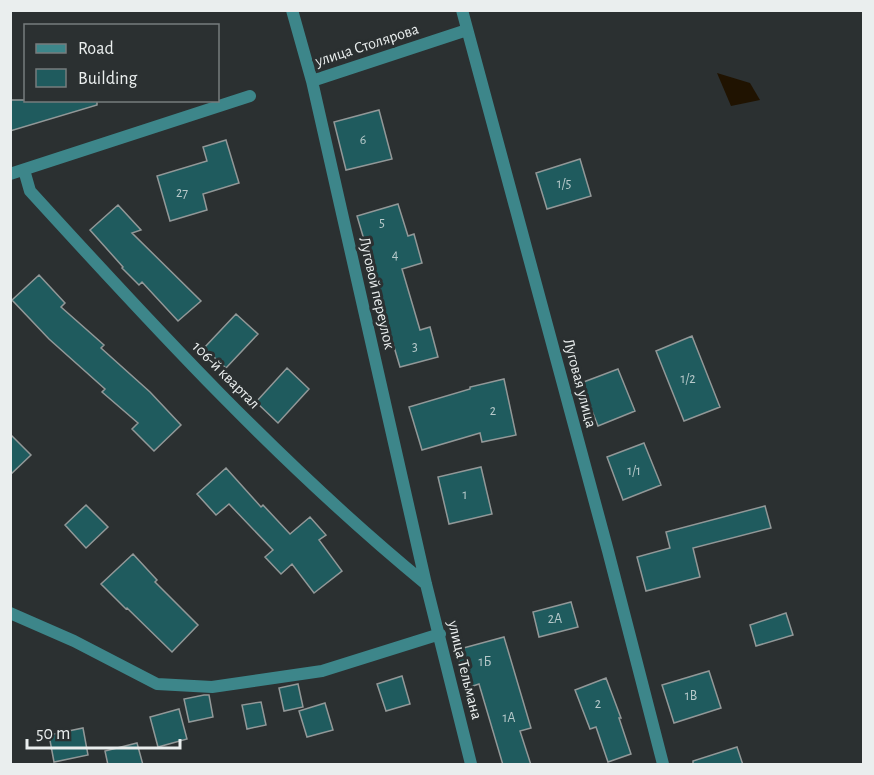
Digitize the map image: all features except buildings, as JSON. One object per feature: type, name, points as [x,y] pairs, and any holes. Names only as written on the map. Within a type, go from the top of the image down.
[{"type":"street","name":"Луговой переулок","points":[[292,10],[312,81],[426,584]]},
{"type":"street","name":"Луговая улица","points":[[462,10],[608,551],[663,765]]},
{"type":"street","name":"улица Столярова","points":[[312,81],[467,30]]},
{"type":"street","points":[[10,174],[250,96]]},
{"type":"street","name":"106-й квартал","points":[[24,170],[30,191],[184,357],[306,478],[375,542],[426,584]]},
{"type":"street","name":"улица Тельмана","points":[[426,584],[471,765]]},
{"type":"street","points":[[10,613],[74,641],[157,684],[212,687],[322,671],[440,634]]},
{"type":"shaded area","points":[[717,73],[750,83],[760,100],[731,106]]}]
